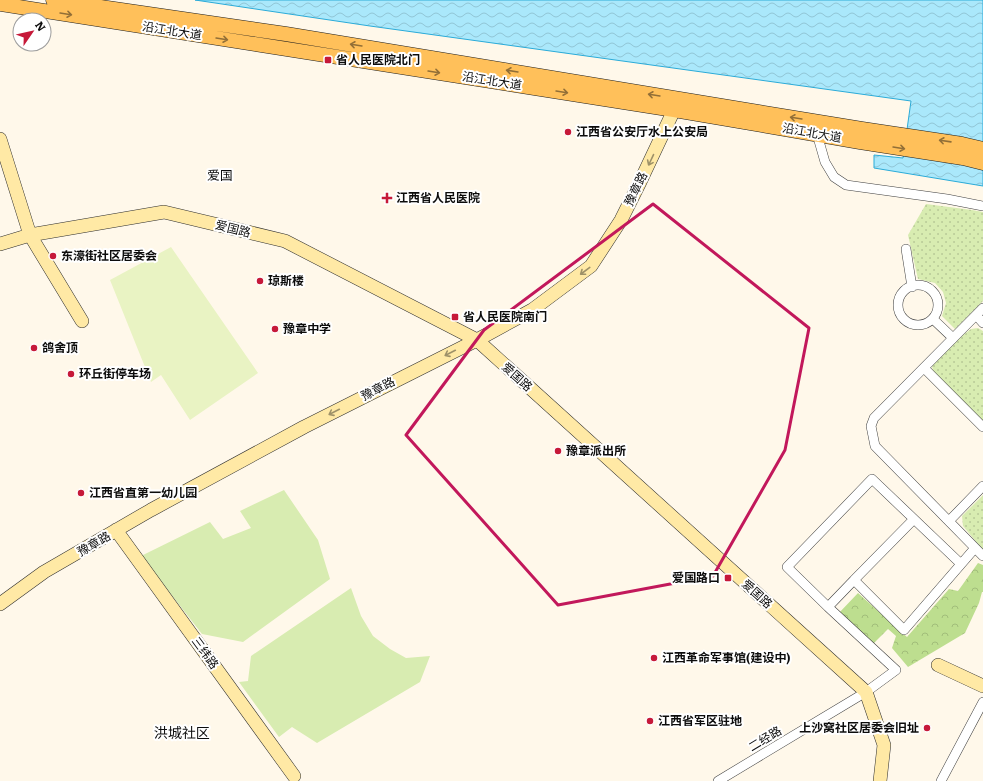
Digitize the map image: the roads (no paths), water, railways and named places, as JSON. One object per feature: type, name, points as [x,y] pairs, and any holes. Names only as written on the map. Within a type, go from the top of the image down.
[{"type":"main road","name":"沿江北大道","points":[[53,0],[286,34],[861,136],[983,163]]},
{"type":"main road","name":"沿江北大道","points":[[0,4],[675,104]]},
{"type":"main road","name":"沿江北大道","points":[[861,136],[962,144],[983,149]]},
{"type":"street","name":"豫章路","points":[[0,604],[44,572],[151,510],[304,427],[477,340],[532,310],[591,266],[621,220],[675,104]]},
{"type":"street","points":[[817,128],[825,162],[834,177],[846,185],[947,199],[983,206]]},
{"type":"street","points":[[0,139],[30,235],[82,321]]},
{"type":"street","name":"爱国路","points":[[0,244],[30,235],[164,212],[285,241],[477,340],[866,692],[884,745],[880,781]]},
{"type":"street","points":[[906,249],[912,287]]},
{"type":"street","points":[[912,287],[925,287],[930,290],[935,295],[938,307],[932,318],[922,325],[909,323],[900,314],[898,307],[901,295],[912,287]]},
{"type":"street","points":[[983,308],[874,418],[870,426],[875,446],[983,556]]},
{"type":"street","points":[[976,315],[983,323]]},
{"type":"street","points":[[932,318],[953,338]]},
{"type":"street","points":[[924,368],[983,427]]},
{"type":"street","points":[[914,519],[828,607],[787,567],[872,479],[914,519],[961,564]]},
{"type":"street","points":[[949,521],[983,486]]},
{"type":"street","name":"三纬路","points":[[116,530],[294,776]]},
{"type":"street","points":[[854,580],[904,630],[975,548]]},
{"type":"street","name":"二经路","points":[[718,781],[866,692],[896,670],[828,607]]},
{"type":"street","points":[[938,665],[983,686]]},
{"type":"street","points":[[941,781],[983,702]]},
{"type":"water","points":[[195,0],[983,0],[983,186],[874,168],[874,155],[903,158],[911,101],[370,26]]},
{"type":"place","name":"省人民医院北门","points":[[328,60]]},
{"type":"place","name":"江西省公安厅水上公安局","points":[[568,132]]},
{"type":"place","name":"江西省人民医院","points":[[387,198]]},
{"type":"place","name":"东濠街社区居委会","points":[[53,256]]},
{"type":"place","name":"琼斯楼","points":[[260,281]]},
{"type":"place","name":"省人民医院南门","points":[[455,317]]},
{"type":"place","name":"豫章中学","points":[[275,329]]},
{"type":"place","name":"鸽舍顶","points":[[34,348]]},
{"type":"place","name":"环丘街停车场","points":[[71,374]]},
{"type":"place","name":"豫章派出所","points":[[558,451]]},
{"type":"place","name":"江西省直第一幼儿园","points":[[81,493]]},
{"type":"place","name":"爱国路口","points":[[728,578]]},
{"type":"place","name":"江西革命军事馆(建设中)","points":[[654,658]]},
{"type":"place","name":"江西省军区驻地","points":[[650,721]]},
{"type":"place","name":"上沙窝社区居委会旧址","points":[[927,728]]},
{"type":"district","name":"爱国","points":[[220,175]]},
{"type":"district","name":"洪城社区","points":[[182,733]]}]
